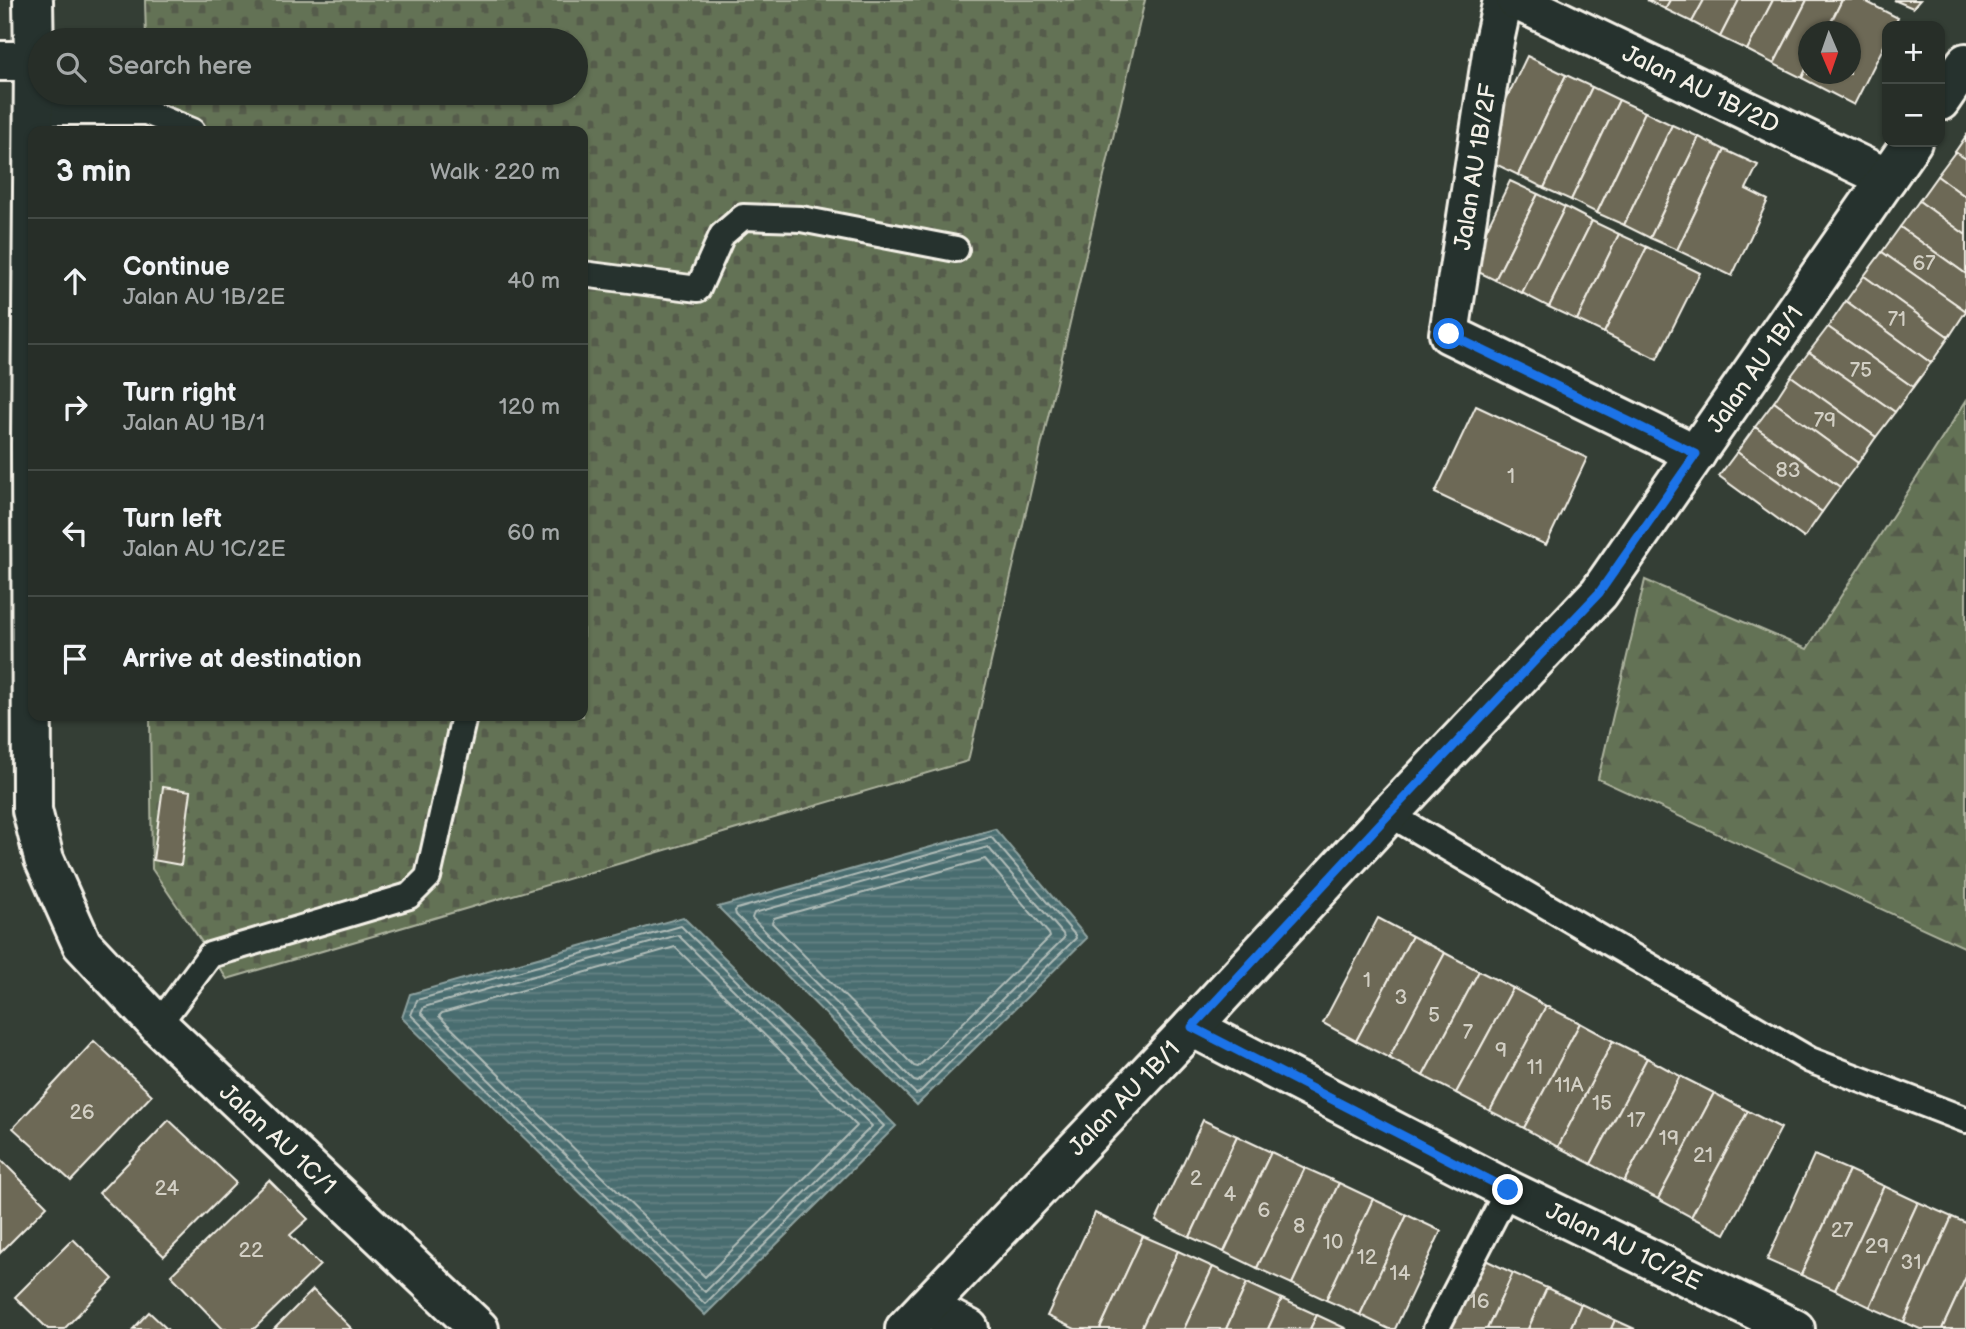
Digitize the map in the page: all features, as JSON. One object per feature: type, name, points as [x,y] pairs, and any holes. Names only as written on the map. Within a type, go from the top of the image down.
[{"type":"street","name":"Jalan AU 1C/1","points":[[28,96],[17,61],[33,0]]},
{"type":"street","name":"Jalan AU 1B/2F","points":[[1503,0],[1494,41],[1449,334],[1696,454]]},
{"type":"street","name":"Jalan AU 1B/2D","points":[[1516,0],[1887,178]]},
{"type":"street","points":[[1945,94],[1966,63]]},
{"type":"street","name":"Jalan AU 1C/1","points":[[31,105],[32,126]]},
{"type":"street","name":"Jalan AU 1B/1","points":[[915,1318],[1599,593],[1909,147]]},
{"type":"street","name":"Jalan AU 1C/1","points":[[28,210],[16,444],[28,718]]},
{"type":"street","name":"Jalan AU 1C/1","points":[[28,721],[32,810],[44,859],[82,944],[158,1025],[479,1329]]},
{"type":"street","name":"Jalan AU 1C/2E","points":[[1192,1027],[1508,1190],[1795,1329]]},
{"type":"street","points":[[915,1318],[969,1329]]},
{"type":"lane","points":[[33,112],[146,112],[180,126]]},
{"type":"lane","points":[[588,275],[698,289],[722,235],[743,217],[801,219],[956,249]]},
{"type":"lane","points":[[158,1025],[209,955],[409,896],[428,877],[463,721]]},
{"type":"lane","points":[[1389,814],[1810,1060],[1966,1120]]},
{"type":"lane","points":[[1436,1329],[1508,1190]]},
{"type":"green space","points":[[145,0],[1145,0],[968,761],[227,979],[152,869],[150,721],[588,721],[588,126],[146,126],[146,105],[588,105],[588,28],[146,28]]},
{"type":"green space","points":[[1966,401],[1966,948],[1598,779],[1645,580],[1807,649]]},
{"type":"water","points":[[995,829],[1087,938],[917,1105],[718,907]]},
{"type":"water","points":[[683,917],[896,1126],[705,1315],[402,1018],[410,994]]},
{"type":"building","points":[[1647,0],[1670,0],[1665,9]]},
{"type":"building","points":[[1670,0],[1704,0],[1692,22],[1665,9]]},
{"type":"building","points":[[1704,0],[1739,0],[1720,37],[1692,22]]},
{"type":"building","points":[[1739,0],[1773,0],[1747,50],[1720,37]]},
{"type":"building","points":[[1773,0],[1807,0],[1774,64],[1747,50]]},
{"type":"building","points":[[1807,0],[1842,0],[1832,21],[1798,21],[1798,76],[1774,64]]},
{"type":"building","points":[[1842,0],[1863,0],[1898,18],[1896,21],[1882,21],[1882,50],[1854,105],[1814,84],[1861,84],[1861,21],[1832,21]]},
{"type":"building","points":[[1894,0],[1920,0],[1913,8]]},
{"type":"building","points":[[1527,56],[1566,75],[1518,175],[1479,156]]},
{"type":"building","points":[[1566,75],[1592,87],[1544,188],[1518,175]]},
{"type":"building","points":[[1592,87],[1619,100],[1571,200],[1544,188]]},
{"type":"building","points":[[1619,100],[1645,112],[1597,213],[1571,200]]},
{"type":"building","points":[[1645,112],[1672,125],[1624,225],[1597,213]]},
{"type":"building","points":[[1672,125],[1699,137],[1650,238],[1624,225]]},
{"type":"building","points":[[1966,136],[1966,159],[1955,152]]},
{"type":"building","points":[[1699,137],[1725,150],[1677,250],[1650,238]]},
{"type":"building","points":[[1725,150],[1758,165],[1746,189],[1768,200],[1732,276],[1677,250]]},
{"type":"building","points":[[1955,152],[1966,159],[1966,197],[1937,176]]},
{"type":"building","points":[[1937,176],[1966,197],[1966,235],[1919,201]]},
{"type":"building","points":[[1510,181],[1538,194],[1495,280],[1468,267]]},
{"type":"building","points":[[1538,194],[1565,207],[1522,293],[1495,280]]},
{"type":"building","points":[[1919,201],[1966,235],[1966,274],[1900,227]]},
{"type":"building","points":[[1565,207],[1592,221],[1549,307],[1522,293]]},
{"type":"building","points":[[1592,221],[1619,234],[1577,320],[1549,307]]},
{"type":"building","points":[[1900,227],[1966,274],[1966,311],[1882,252]]},
{"type":"building","points":[[1619,234],[1647,247],[1604,333],[1577,320]]},
{"type":"building","points":[[1647,247],[1700,273],[1657,359],[1604,333]]},
{"type":"building","points":[[1882,252],[1966,311],[1949,337],[1864,276]]},
{"type":"building","points":[[1864,276],[1949,337],[1931,363],[1846,301]]},
{"type":"building","points":[[1846,301],[1931,363],[1913,387],[1828,327]]},
{"type":"building","points":[[1828,327],[1913,387],[1895,412],[1809,352]]},
{"type":"building","points":[[1809,352],[1895,412],[1876,437],[1791,376]]},
{"type":"building","points":[[1791,376],[1876,437],[1858,463],[1774,402]]},
{"type":"building","points":[[1774,402],[1858,463],[1840,487],[1755,427]]},
{"type":"building","points":[[1476,406],[1587,458],[1546,545],[1435,493]]},
{"type":"building","points":[[1755,427],[1840,487],[1822,512],[1737,452]]},
{"type":"building","points":[[1737,452],[1822,512],[1804,538],[1719,476]]},
{"type":"building","points":[[163,787],[191,791],[181,865],[153,860]]},
{"type":"building","points":[[1378,918],[1412,936],[1356,1041],[1323,1023]]},
{"type":"building","points":[[1412,936],[1445,953],[1389,1058],[1356,1041]]},
{"type":"building","points":[[1445,953],[1479,971],[1423,1076],[1389,1058]]},
{"type":"building","points":[[1479,971],[1513,988],[1456,1093],[1423,1076]]},
{"type":"building","points":[[1513,988],[1546,1006],[1490,1111],[1456,1093]]},
{"type":"building","points":[[1546,1006],[1580,1023],[1524,1128],[1490,1111]]},
{"type":"building","points":[[1580,1023],[1613,1041],[1558,1147],[1524,1128]]},
{"type":"building","points":[[94,1041],[152,1095],[71,1181],[13,1128]]},
{"type":"building","points":[[1613,1041],[1647,1058],[1591,1164],[1558,1147]]},
{"type":"building","points":[[1647,1058],[1680,1076],[1624,1182],[1591,1164]]},
{"type":"building","points":[[1680,1076],[1714,1093],[1658,1199],[1624,1182]]},
{"type":"building","points":[[1714,1093],[1748,1111],[1691,1217],[1658,1199]]},
{"type":"building","points":[[1748,1111],[1781,1128],[1725,1234],[1691,1217]]},
{"type":"building","points":[[169,1120],[236,1183],[164,1256],[99,1193]]},
{"type":"building","points":[[1203,1120],[1237,1136],[1190,1237],[1156,1221]]},
{"type":"building","points":[[1237,1136],[1271,1152],[1224,1252],[1190,1237]]},
{"type":"building","points":[[1271,1152],[1305,1168],[1257,1268],[1224,1252]]},
{"type":"building","points":[[1814,1155],[1849,1170],[1801,1275],[1767,1260]]},
{"type":"building","points":[[0,1159],[47,1206],[0,1253]]},
{"type":"building","points":[[1305,1168],[1339,1183],[1292,1284],[1257,1268]]},
{"type":"building","points":[[1849,1170],[1884,1186],[1835,1290],[1801,1275]]},
{"type":"building","points":[[269,1180],[308,1219],[290,1235],[320,1265],[254,1329],[223,1329],[171,1275]]},
{"type":"building","points":[[1339,1183],[1373,1199],[1326,1300],[1292,1284]]},
{"type":"building","points":[[1884,1186],[1918,1202],[1870,1307],[1835,1290]]},
{"type":"building","points":[[1373,1199],[1407,1215],[1360,1315],[1326,1300]]},
{"type":"building","points":[[1918,1202],[1952,1217],[1904,1322],[1870,1307]]},
{"type":"building","points":[[1095,1213],[1143,1236],[1100,1329],[1075,1329],[1047,1316]]},
{"type":"building","points":[[1407,1215],[1441,1231],[1395,1329],[1389,1329],[1360,1315]]},
{"type":"building","points":[[1952,1217],[1966,1223],[1966,1277],[1942,1329],[1920,1329],[1904,1322]]},
{"type":"building","points":[[1143,1236],[1178,1251],[1141,1329],[1100,1329]]},
{"type":"building","points":[[73,1239],[113,1279],[64,1329],[48,1329],[15,1297]]},
{"type":"building","points":[[1178,1251],[1213,1267],[1184,1329],[1141,1329]]},
{"type":"building","points":[[1479,1257],[1513,1273],[1487,1329],[1445,1329]]},
{"type":"building","points":[[1213,1267],[1247,1283],[1226,1329],[1184,1329]]},
{"type":"building","points":[[1513,1273],[1547,1288],[1528,1329],[1487,1329]]},
{"type":"building","points":[[1966,1277],[1966,1329],[1942,1329]]},
{"type":"building","points":[[1247,1283],[1282,1299],[1268,1329],[1226,1329]]},
{"type":"building","points":[[1547,1288],[1581,1304],[1570,1329],[1528,1329]]},
{"type":"building","points":[[313,1290],[352,1329],[274,1329]]},
{"type":"building","points":[[1282,1299],[1317,1315],[1310,1329],[1268,1329]]},
{"type":"building","points":[[1581,1304],[1615,1320],[1611,1329],[1570,1329]]},
{"type":"building","points":[[149,1312],[167,1329],[133,1329]]},
{"type":"building","points":[[1317,1315],[1347,1329],[1310,1329]]},
{"type":"building","points":[[1615,1320],[1635,1329],[1611,1329]]},
{"type":"route","points":[[1449,334],[1696,454],[1599,593],[1192,1027],[1508,1190]]}]
